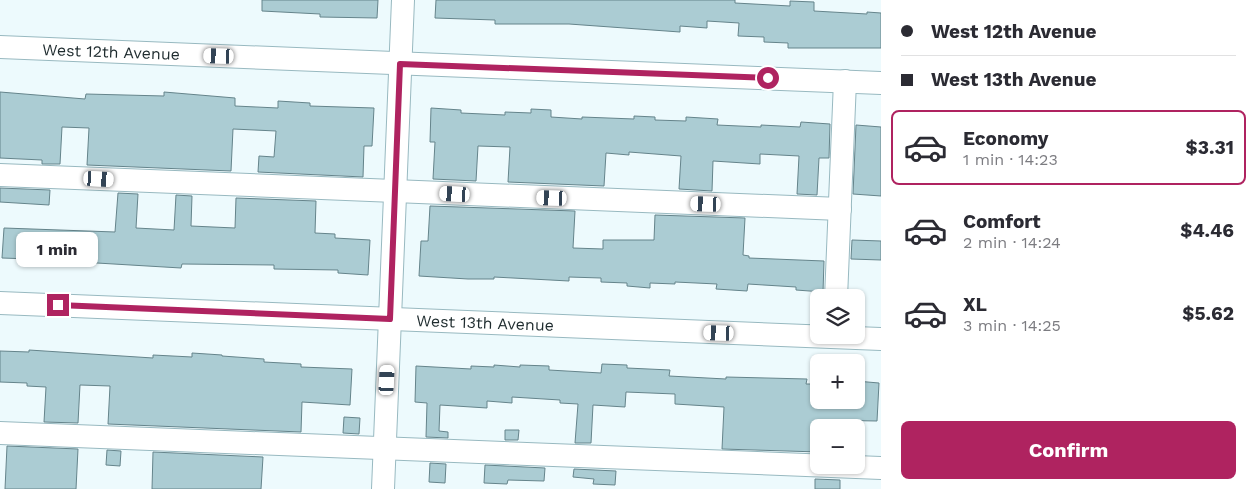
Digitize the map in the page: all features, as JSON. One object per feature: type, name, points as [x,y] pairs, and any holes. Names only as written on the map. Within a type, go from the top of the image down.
[{"type":"street","points":[[383,489],[403,0]]},
{"type":"street","name":"West 12th Avenue","points":[[0,47],[881,83]]},
{"type":"street","points":[[836,289],[845,81]]},
{"type":"street","points":[[0,175],[840,209]]},
{"type":"street","name":"West 13th Avenue","points":[[0,303],[810,335]]},
{"type":"street","name":"West 13th Avenue","points":[[865,338],[881,339]]},
{"type":"street","points":[[0,433],[881,468]]},
{"type":"building","points":[[262,0],[378,0],[377,18],[320,17],[320,14],[262,11]]},
{"type":"building","points":[[436,0],[735,0],[735,3],[790,6],[790,1],[814,2],[814,11],[881,13],[881,48],[788,48],[788,43],[764,42],[764,37],[738,36],[739,23],[707,21],[707,28],[680,26],[680,32],[569,24],[495,24],[495,20],[435,18]]},
{"type":"building","points":[[0,92],[85,99],[86,94],[164,96],[164,92],[235,98],[235,106],[278,108],[278,101],[310,103],[310,106],[374,108],[372,146],[364,146],[363,177],[258,172],[259,156],[274,157],[276,131],[233,129],[231,171],[87,165],[89,128],[62,127],[60,164],[42,164],[42,160],[0,158]]},
{"type":"building","points":[[431,108],[461,110],[461,113],[505,115],[505,112],[531,113],[531,109],[551,110],[551,117],[582,119],[582,117],[634,119],[634,116],[655,117],[655,120],[686,121],[686,117],[718,119],[717,125],[761,127],[761,125],[800,127],[801,122],[830,124],[829,158],[819,158],[817,195],[797,194],[799,156],[760,154],[760,164],[713,161],[712,191],[679,189],[681,156],[629,152],[629,155],[606,153],[604,186],[508,182],[510,147],[478,146],[476,181],[433,179],[435,142],[430,142]]},
{"type":"building","points":[[856,125],[881,127],[881,196],[853,194]]},
{"type":"building","points":[[0,188],[50,190],[49,205],[0,202]]},
{"type":"building","points":[[118,193],[138,194],[136,228],[174,230],[176,195],[192,196],[191,226],[235,228],[236,198],[316,201],[315,233],[335,234],[335,238],[370,240],[368,275],[338,273],[338,270],[274,269],[274,265],[182,264],[181,268],[80,262],[80,258],[31,256],[31,259],[2,258],[4,228],[115,232]]},
{"type":"building","points":[[430,206],[575,211],[573,248],[603,249],[603,240],[654,240],[655,215],[745,218],[743,255],[749,256],[749,258],[824,261],[823,289],[810,289],[810,291],[796,290],[796,287],[748,284],[747,291],[716,289],[717,284],[675,282],[675,284],[650,283],[650,288],[627,286],[627,283],[601,282],[601,278],[569,277],[569,281],[419,276],[421,241],[428,241]]},
{"type":"building","points":[[852,240],[881,241],[881,260],[851,259]]},
{"type":"building","points":[[29,350],[153,358],[153,355],[192,357],[192,353],[264,359],[264,362],[301,364],[301,367],[352,369],[350,405],[302,402],[301,432],[108,424],[110,386],[80,385],[78,423],[44,422],[46,387],[27,386],[27,383],[0,382],[0,351],[29,352]]},
{"type":"building","points":[[602,364],[627,365],[627,368],[670,370],[669,376],[726,379],[726,377],[807,379],[806,384],[810,384],[810,409],[865,409],[865,382],[879,383],[877,421],[865,421],[865,419],[810,419],[810,452],[722,449],[724,407],[675,404],[675,394],[626,392],[625,407],[593,405],[591,443],[575,443],[578,404],[560,403],[560,400],[512,397],[512,403],[487,401],[487,408],[440,405],[439,431],[448,432],[448,438],[426,437],[427,403],[415,402],[416,366],[471,369],[471,366],[494,367],[494,365],[520,367],[520,365],[549,366],[549,370],[601,373]]},
{"type":"building","points":[[344,417],[360,418],[359,434],[343,433]]},
{"type":"building","points":[[505,430],[519,430],[518,440],[505,440]]},
{"type":"building","points":[[7,446],[78,449],[76,489],[5,489]]},
{"type":"building","points":[[107,450],[121,451],[120,466],[106,465]]},
{"type":"building","points":[[153,452],[263,457],[261,489],[152,489]]},
{"type":"building","points":[[430,463],[446,464],[445,483],[429,482]]},
{"type":"building","points":[[485,465],[545,468],[544,481],[508,480],[507,484],[484,483]]},
{"type":"building","points":[[574,469],[616,471],[615,485],[593,484],[594,479],[573,477]]},
{"type":"building","points":[[815,479],[840,480],[840,489],[815,489]]},
{"type":"route","points":[[58,305],[390,319],[400,64],[768,78]]}]
